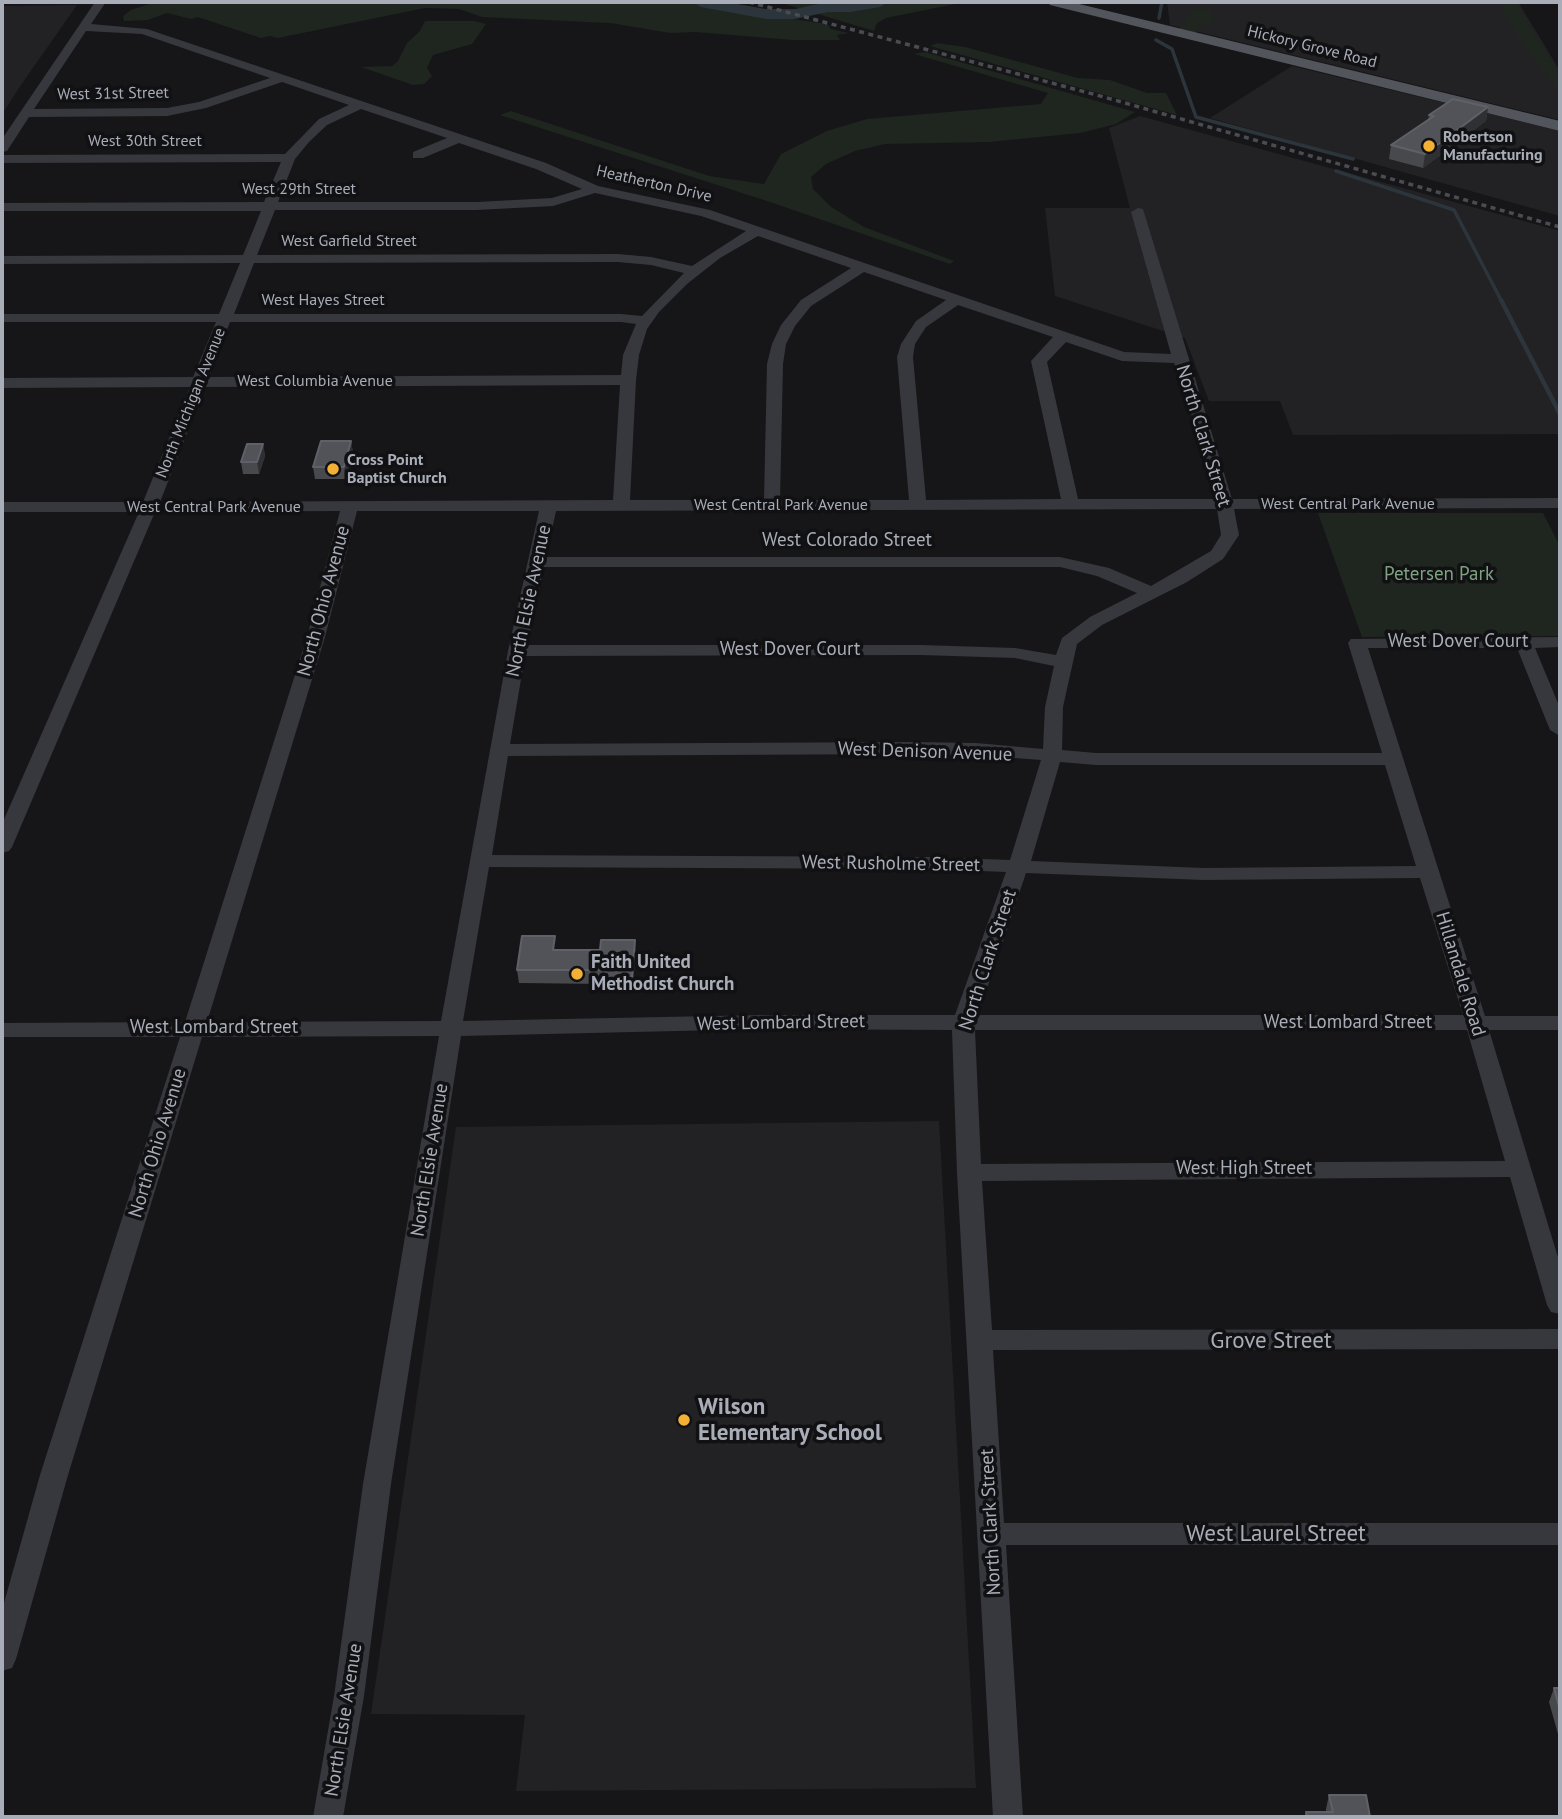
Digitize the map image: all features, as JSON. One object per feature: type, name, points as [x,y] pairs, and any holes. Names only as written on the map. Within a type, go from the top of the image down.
[{"type":"main road","name":"Hickory Grove Road","points":[[1055,2],[1560,126]]},
{"type":"street","points":[[2,148],[100,2]]},
{"type":"street","name":"Heatherton Drive","points":[[81,27],[143,31],[541,166],[594,190],[705,213],[1122,356],[1180,359]]},
{"type":"street","name":"West 31st Street","points":[[26,113],[167,112],[202,105],[280,79]]},
{"type":"street","name":"North Michigan Avenue","points":[[2,847],[149,507],[289,158],[304,139],[323,122],[361,104]]},
{"type":"street","points":[[418,155],[459,138]]},
{"type":"street","name":"West 30th Street","points":[[2,159],[289,158]]},
{"type":"street","name":"West 29th Street","points":[[2,207],[524,204],[553,202],[594,190]]},
{"type":"street","name":"North Clark Street","points":[[1007,1817],[962,1046],[964,1022],[1018,868],[1051,757],[1054,743],[1054,707],[1068,642],[1080,632],[1217,555],[1230,535],[1225,504],[1190,381],[1180,359],[1138,212]]},
{"type":"street","points":[[621,505],[631,355],[645,321],[653,309],[695,271],[758,230]]},
{"type":"street","name":"West Garfield Street","points":[[2,260],[618,258],[651,261],[695,271]]},
{"type":"street","points":[[772,505],[775,364],[779,344],[788,325],[806,303],[842,278],[866,266]]},
{"type":"street","points":[[918,506],[905,356],[908,344],[921,324],[957,299]]},
{"type":"street","name":"West Hayes Street","points":[[2,318],[621,318],[645,321]]},
{"type":"street","points":[[1063,336],[1039,361],[1071,505]]},
{"type":"street","name":"West Columbia Avenue","points":[[2,383],[628,380]]},
{"type":"street","name":"West Central Park Avenue","points":[[2,507],[1560,503]]},
{"type":"street","name":"North Elsie Avenue","points":[[328,1817],[349,1696],[377,1484],[451,1028],[517,652],[549,505]]},
{"type":"street","name":"North Ohio Avenue","points":[[2,1659],[54,1475],[316,637],[350,506]]},
{"type":"street","name":"West Colorado Street","points":[[537,562],[1060,562],[1103,572],[1151,593]]},
{"type":"street","points":[[1524,642],[1560,730]]},
{"type":"street","name":"West Dover Court","points":[[1357,643],[1560,642]]},
{"type":"street","name":"Hillandale Road","points":[[1357,643],[1476,1023],[1560,1305]]},
{"type":"street","name":"West Dover Court","points":[[517,652],[933,650],[1015,653],[1062,662]]},
{"type":"street","name":"West Denison Avenue","points":[[499,750],[913,748],[976,749],[1051,757],[1392,759]]},
{"type":"street","name":"West Rusholme Street","points":[[480,861],[847,862],[1204,874],[1428,872]]},
{"type":"street","name":"West Lombard Street","points":[[2,1030],[451,1028],[763,1022],[1560,1023]]},
{"type":"street","name":"West High Street","points":[[969,1173],[1046,1170],[1520,1169]]},
{"type":"street","name":"Grove Street","points":[[981,1340],[1077,1342],[1560,1339]]},
{"type":"street","name":"West Laurel Street","points":[[992,1534],[1560,1534]]},
{"type":"shaded area","points":[[1167,2],[1518,2],[1560,71],[1560,120],[1170,25]]},
{"type":"shaded area","points":[[77,5],[21,85],[2,114],[2,6]]},
{"type":"shaded area","points":[[1292,66],[1560,131],[1560,216],[1210,118]]},
{"type":"shaded area","points":[[1140,116],[1560,231],[1560,434],[1293,435],[1280,401],[1209,401],[1185,338],[1055,296],[1045,208],[1130,208],[1109,128]]},
{"type":"shaded area","name":"Wilson Elementary School","points":[[939,1121],[976,1788],[516,1791],[525,1715],[371,1714],[456,1127]]},
{"type":"green space","points":[[150,2],[717,2],[786,18],[827,24],[831,29],[849,33],[837,35],[840,40],[793,40],[695,32],[670,33],[610,23],[482,17],[459,9],[425,8],[278,38],[261,38],[198,17],[191,19],[167,13],[148,20],[124,21],[123,16],[131,10],[152,3]]},
{"type":"green space","points":[[778,2],[965,2],[886,18],[877,23],[874,31]]},
{"type":"green space","points":[[1500,2],[1515,2],[1560,76],[1560,90],[1504,16],[1504,5]]},
{"type":"green space","points":[[1209,9],[1215,23],[1202,23],[1196,33],[1179,29],[1192,10]]},
{"type":"green space","points":[[425,21],[474,21],[486,24],[472,44],[433,55],[427,68],[432,76],[424,84],[413,85],[361,67],[392,66]]},
{"type":"green space","points":[[937,43],[965,47],[1078,78],[1110,80],[1147,93],[1166,93],[1177,115],[930,46]]},
{"type":"green space","points":[[925,52],[1135,112],[1116,124],[1080,133],[989,142],[885,144],[855,151],[826,164],[811,177],[813,189],[831,207],[864,227],[954,261],[950,264],[770,202],[500,115],[511,111],[709,176],[764,184],[781,154],[827,131],[867,119],[1041,104],[1048,93],[914,54]]},
{"type":"green space","name":"Petersen Park","points":[[1318,513],[1543,513],[1560,546],[1560,636],[1362,637]]},
{"type":"building","points":[[1453,99],[1488,107],[1425,154],[1391,145],[1434,116],[1429,115]]},
{"type":"building","points":[[321,441],[351,441],[344,467],[313,467]]},
{"type":"building","points":[[247,444],[263,444],[257,462],[241,462]]},
{"type":"building","points":[[522,936],[555,936],[553,950],[600,950],[601,940],[635,940],[632,977],[605,977],[605,970],[517,970]]},
{"type":"building","points":[[1554,1688],[1560,1688],[1560,1710]]},
{"type":"building","points":[[1329,1795],[1366,1795],[1370,1817],[1307,1817],[1306,1812],[1333,1812]]},
{"type":"waterway","points":[[701,2],[766,14],[795,14],[828,7],[850,7],[880,2]]},
{"type":"waterway","points":[[1159,18],[1162,2]]},
{"type":"waterway","points":[[1156,40],[1172,49],[1196,117],[1353,159]]},
{"type":"waterway","points":[[1336,171],[1454,210],[1502,302]]},
{"type":"waterway","points":[[1501,300],[1560,414]]},
{"type":"railway","points":[[749,2],[1104,97],[1560,227]]},
{"type":"place","name":"Robertson Manufacturing","points":[[1429,146]]},
{"type":"place","name":"Cross Point Baptist Church","points":[[333,469]]},
{"type":"place","name":"Faith United Methodist Church","points":[[577,974]]},
{"type":"place","name":"Wilson Elementary School","points":[[684,1420]]}]
